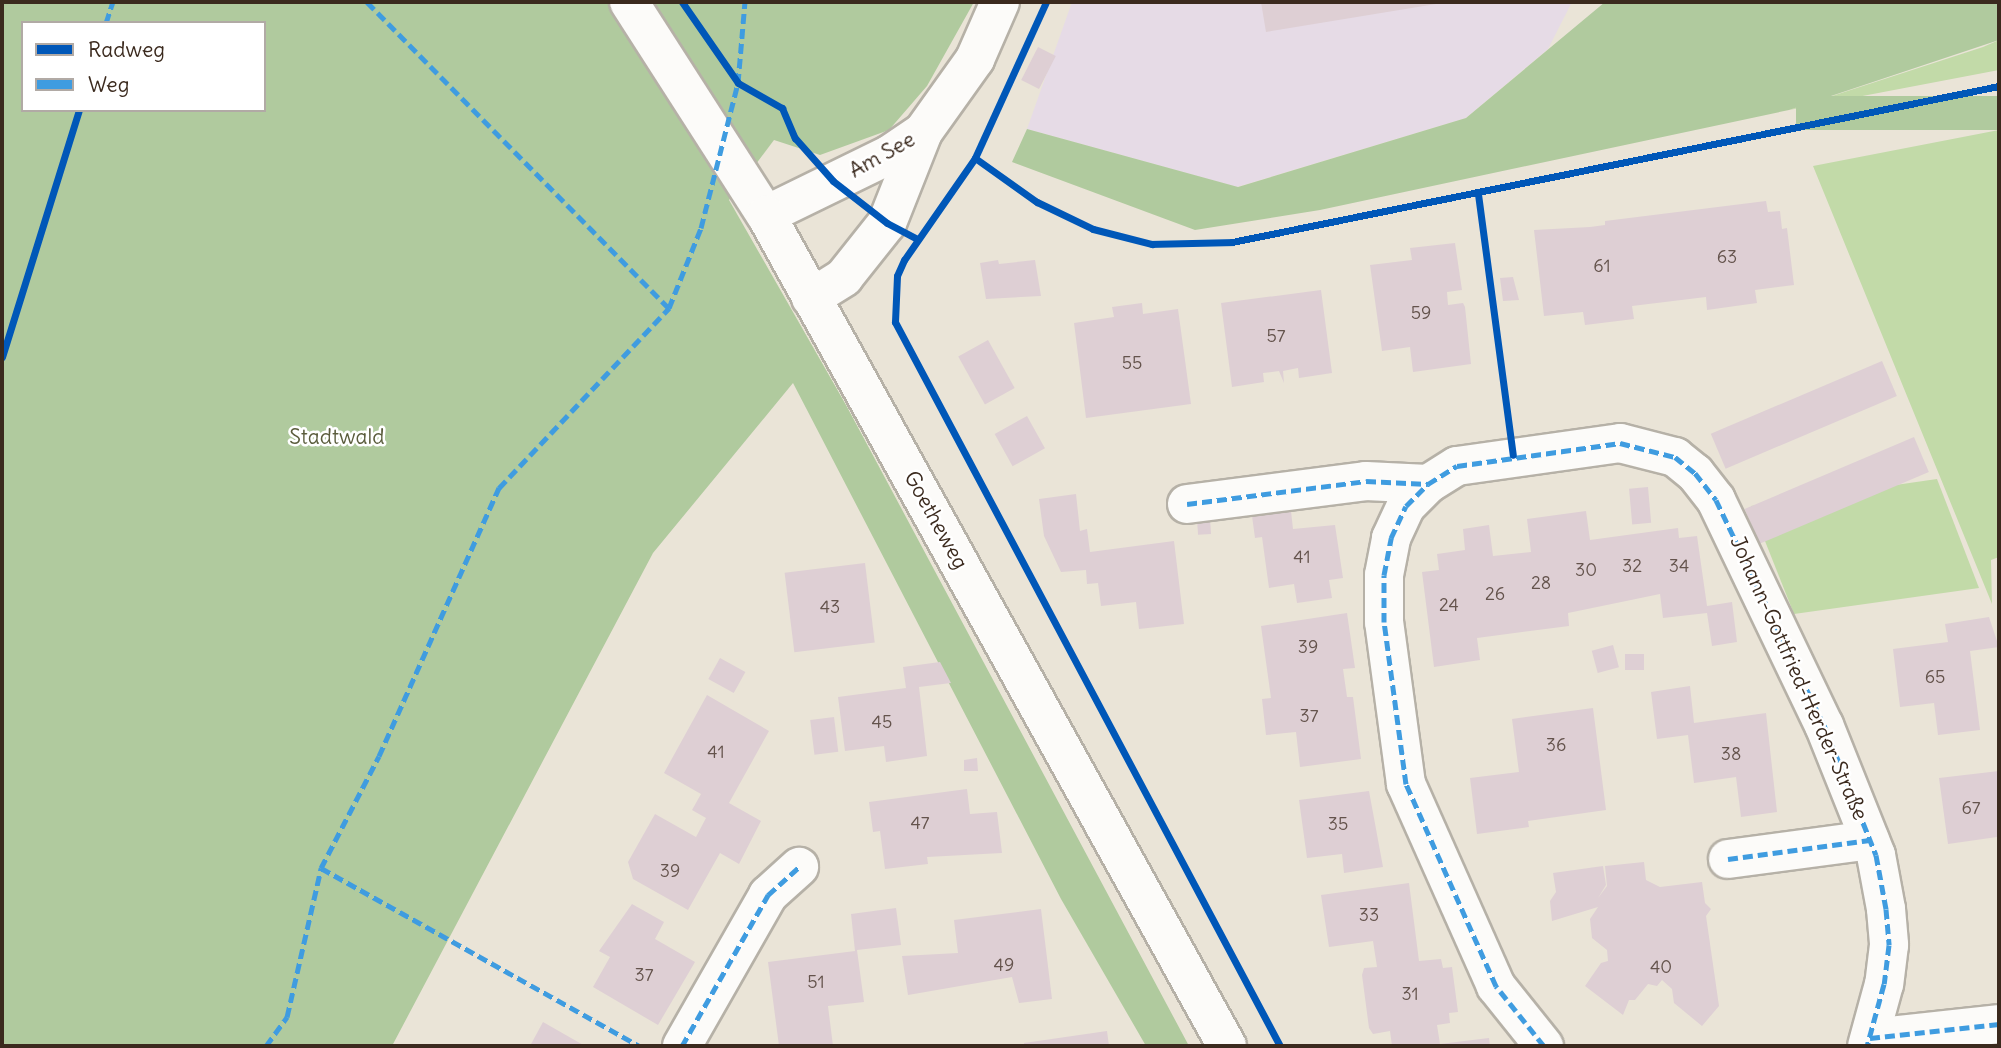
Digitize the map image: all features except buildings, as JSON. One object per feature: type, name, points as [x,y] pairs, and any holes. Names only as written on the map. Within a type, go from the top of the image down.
[{"type":"street","name":"Goetheweg","points":[[629,2],[766,215],[1227,1046]]},
{"type":"street","name":"Am See","points":[[811,298],[844,277],[887,223],[923,132],[975,59],[1000,2]]},
{"type":"street","name":"Am See","points":[[766,215],[888,155],[923,132]]},
{"type":"street","name":"Johann-Gottfried-Herder-Straße","points":[[1545,1046],[1496,986],[1406,784],[1384,622],[1384,575],[1391,538],[1406,506],[1428,484],[1457,466],[1484,459],[1620,443],[1650,447],[1675,457],[1695,472],[1740,542],[1824,725],[1870,840],[1889,945],[1868,1042],[1999,1024]]},
{"type":"street","points":[[1187,504],[1366,481],[1428,484]]},
{"type":"street","name":"Johann-Gottfried-Herder-Straße","points":[[1728,859],[1870,840]]},
{"type":"street","points":[[682,1046],[768,895],[799,867]]},
{"type":"shaded area","points":[[1072,2],[1572,2],[1548,49],[1466,118],[1237,187],[1027,129]]},
{"type":"green space","name":"Stadtwald","points":[[2,2],[974,2],[927,86],[889,130],[820,155],[774,140],[729,200],[846,405],[1189,1046],[1146,1046],[1061,899],[793,383],[653,553],[392,1046],[2,1046]]},
{"type":"green space","points":[[1605,2],[1999,2],[1999,40],[1789,110],[1320,210],[1195,230],[1012,162],[1027,129],[1238,187],[1466,118]]},
{"type":"green space","points":[[1999,40],[1999,70],[1789,110],[1983,47]]},
{"type":"green space","points":[[1796,96],[1999,96],[1999,130],[1796,130]]},
{"type":"green space","points":[[1999,130],[1999,557],[1991,560],[1992,604],[1813,166]]},
{"type":"green space","points":[[1937,479],[1979,588],[1794,614],[1751,506]]},
{"type":"marked path","points":[[107,21],[113,2]]},
{"type":"marked path","points":[[367,2],[669,308]]},
{"type":"marked path","points":[[266,1046],[287,1017],[321,868],[379,756],[499,488],[669,308],[701,228],[738,83],[745,2]]},
{"type":"marked path","points":[[1544,1046],[1496,986],[1406,784],[1384,622],[1384,575],[1391,538],[1406,506],[1428,484],[1457,466],[1620,443],[1675,457],[1695,473],[1716,500],[1824,725],[1876,855],[1886,909],[1889,945],[1884,984],[1867,1046]]},
{"type":"marked path","points":[[1187,504],[1366,481],[1428,484]]},
{"type":"marked path","points":[[1728,859],[1870,840]]},
{"type":"marked path","points":[[682,1046],[768,895],[799,867]]},
{"type":"marked path","points":[[321,868],[639,1046]]},
{"type":"marked path","points":[[1870,1038],[1999,1024]]},
{"type":"cycle path","points":[[682,2],[738,83],[782,108],[795,138],[833,181],[887,223],[917,239]]},
{"type":"cycle path","points":[[1046,2],[975,158],[904,260],[897,276],[895,322],[1280,1046]]},
{"type":"cycle path","points":[[975,158],[1037,202],[1093,229],[1152,244],[1232,242],[1999,86]]},
{"type":"cycle path","points":[[2,357],[78,112]]},
{"type":"cycle path","points":[[1478,194],[1513,455]]}]
